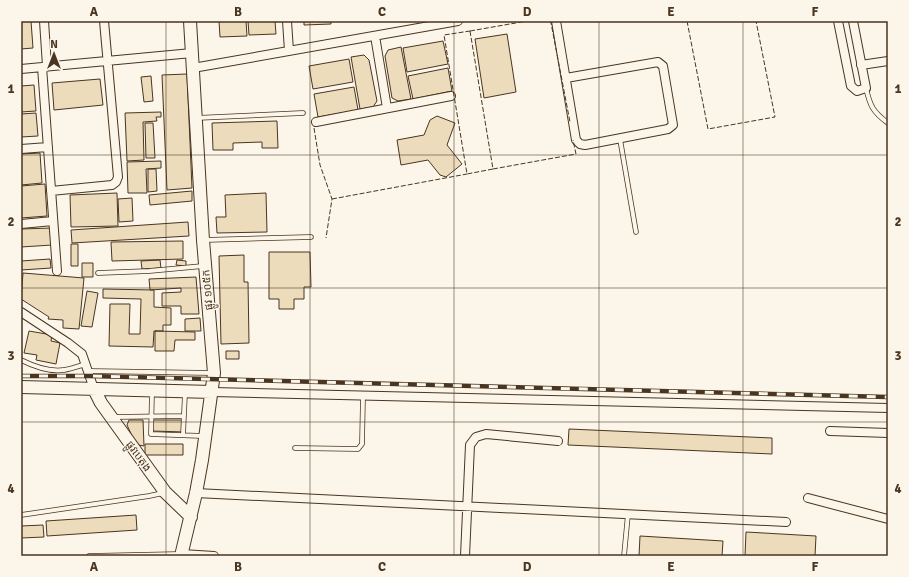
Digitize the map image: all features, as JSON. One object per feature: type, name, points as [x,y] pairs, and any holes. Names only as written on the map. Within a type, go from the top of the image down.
[{"type":"main road","name":"ផ្លូវ ១០៥ក","points":[[182,555],[196,493],[206,436],[214,373],[203,240],[190,21]]},
{"type":"main road","points":[[21,387],[212,392]]},
{"type":"main road","name":"ផ្លូវបេតុង","points":[[94,389],[101,403],[165,492],[191,517]]},
{"type":"street","points":[[44,21],[44,66],[48,147],[57,271]]},
{"type":"street","points":[[51,191],[112,185],[116,182],[118,177],[104,21]]},
{"type":"street","points":[[287,21],[289,51]]},
{"type":"street","points":[[193,68],[458,21]]},
{"type":"street","points":[[556,21],[576,140],[580,144],[585,145],[620,139],[668,129],[672,125],[672,113],[661,64],[657,62],[566,78]]},
{"type":"street","points":[[838,21],[851,86],[857,91],[866,88],[853,21]]},
{"type":"street","points":[[375,36],[387,108]]},
{"type":"street","points":[[21,69],[192,53]]},
{"type":"street","points":[[861,65],[888,61]]},
{"type":"street","points":[[316,122],[451,96]]},
{"type":"street","points":[[21,149],[48,147]]},
{"type":"street","points":[[21,224],[53,222]]},
{"type":"street","points":[[21,312],[82,354],[94,389]]},
{"type":"street","points":[[212,392],[888,408]]},
{"type":"street","points":[[830,431],[888,433]]},
{"type":"street","points":[[465,556],[470,445],[476,436],[486,434],[558,440]]},
{"type":"street","points":[[196,493],[786,522]]},
{"type":"street","points":[[808,498],[888,519]]},
{"type":"street","points":[[182,555],[214,556]]},
{"type":"lane","points":[[866,88],[870,104],[878,115],[888,123]]},
{"type":"lane","points":[[196,118],[303,113]]},
{"type":"lane","points":[[620,139],[636,232]]},
{"type":"lane","points":[[203,240],[311,237]]},
{"type":"lane","points":[[98,274],[205,266]]},
{"type":"lane","points":[[21,360],[32,365],[48,369],[63,370],[87,367],[214,373]]},
{"type":"lane","points":[[152,390],[151,434],[206,436]]},
{"type":"lane","points":[[183,435],[185,391]]},
{"type":"lane","points":[[295,448],[358,449],[362,444],[363,395]]},
{"type":"lane","points":[[111,417],[184,416]]},
{"type":"lane","points":[[21,515],[149,496],[165,492]]},
{"type":"lane","points":[[624,556],[628,514]]},
{"type":"lane","points":[[89,556],[182,555]]},
{"type":"building","points":[[21,21],[31,21],[33,48],[21,49]]},
{"type":"building","points":[[219,21],[246,21],[247,36],[220,37]]},
{"type":"building","points":[[248,21],[275,21],[276,34],[249,35]]},
{"type":"building","points":[[304,21],[331,21],[331,24],[304,25]]},
{"type":"building","points":[[507,34],[516,92],[484,98],[475,39]]},
{"type":"building","points":[[443,41],[448,64],[407,72],[403,48]]},
{"type":"building","points":[[401,47],[411,99],[398,101],[392,98],[385,56],[388,50]]},
{"type":"building","points":[[364,55],[369,60],[377,101],[373,107],[360,109],[351,57]]},
{"type":"building","points":[[349,59],[353,82],[313,89],[309,66]]},
{"type":"building","points":[[448,68],[452,91],[413,99],[408,76]]},
{"type":"building","points":[[187,74],[192,188],[167,190],[162,75]]},
{"type":"building","points":[[151,76],[153,101],[144,102],[141,77]]},
{"type":"building","points":[[100,79],[103,105],[54,110],[52,83]]},
{"type":"building","points":[[34,85],[36,111],[21,112],[21,86]]},
{"type":"building","points":[[354,87],[358,110],[318,117],[314,94]]},
{"type":"building","points":[[161,112],[161,117],[156,117],[157,121],[143,122],[144,160],[127,161],[125,113]]},
{"type":"building","points":[[36,113],[38,136],[21,137],[21,114]]},
{"type":"building","points":[[437,116],[455,123],[447,145],[462,164],[446,177],[440,175],[428,160],[401,165],[397,140],[424,135],[430,120]]},
{"type":"building","points":[[277,121],[278,148],[262,148],[262,142],[233,143],[233,150],[213,150],[212,123]]},
{"type":"building","points":[[145,123],[153,123],[155,158],[146,158]]},
{"type":"building","points":[[40,153],[42,183],[21,185],[21,154]]},
{"type":"building","points":[[161,161],[161,168],[146,169],[147,193],[128,193],[127,162]]},
{"type":"building","points":[[148,169],[156,169],[157,191],[148,192]]},
{"type":"building","points":[[45,184],[47,216],[21,218],[21,186]]},
{"type":"building","points":[[192,191],[192,201],[150,205],[149,195]]},
{"type":"building","points":[[117,193],[118,226],[71,227],[70,195]]},
{"type":"building","points":[[266,193],[267,232],[217,233],[216,217],[226,217],[225,195]]},
{"type":"building","points":[[132,198],[133,221],[119,222],[118,199]]},
{"type":"building","points":[[188,222],[189,236],[72,243],[71,230]]},
{"type":"building","points":[[52,228],[52,245],[21,247],[21,229]]},
{"type":"building","points":[[183,241],[183,259],[112,261],[111,242]]},
{"type":"building","points":[[71,244],[78,244],[78,266],[71,266]]},
{"type":"building","points":[[269,252],[310,252],[311,287],[304,287],[304,299],[294,299],[294,309],[279,309],[279,299],[269,299]]},
{"type":"building","points":[[244,255],[244,282],[248,282],[249,343],[221,344],[219,256]]},
{"type":"building","points":[[50,259],[51,268],[21,270],[21,261]]},
{"type":"building","points":[[160,260],[161,268],[142,269],[141,261]]},
{"type":"building","points":[[177,260],[186,261],[186,266],[176,265]]},
{"type":"building","points":[[82,263],[93,263],[93,277],[82,277]]},
{"type":"building","points":[[23,273],[84,278],[79,329],[63,328],[63,320],[48,319],[49,317],[21,299]]},
{"type":"building","points":[[196,277],[199,314],[181,314],[181,306],[162,306],[162,293],[181,292],[181,288],[150,290],[149,279]]},
{"type":"building","points":[[103,289],[154,290],[154,307],[171,308],[171,325],[163,325],[163,331],[154,331],[153,347],[109,346],[110,304],[130,304],[129,334],[140,334],[141,299],[103,298]]},
{"type":"building","points":[[87,291],[98,293],[92,327],[81,326]]},
{"type":"building","points":[[200,318],[201,331],[185,331],[185,319]]},
{"type":"building","points":[[29,331],[52,335],[51,341],[60,343],[56,364],[36,360],[37,355],[24,353]]},
{"type":"building","points":[[155,331],[195,332],[195,340],[175,340],[174,351],[155,351]]},
{"type":"building","points":[[226,351],[239,351],[239,359],[226,359]]},
{"type":"building","points":[[129,420],[143,420],[144,446],[138,445],[133,438],[127,425]]},
{"type":"building","points":[[152,420],[185,420],[185,432],[152,431]]},
{"type":"building","points":[[569,429],[772,438],[772,454],[568,445]]},
{"type":"building","points":[[145,444],[183,444],[183,455],[145,455]]},
{"type":"building","points":[[136,515],[137,530],[47,536],[46,521]]},
{"type":"building","points":[[43,525],[44,537],[21,538],[21,526]]},
{"type":"building","points":[[746,532],[816,536],[815,556],[745,556]]},
{"type":"building","points":[[640,536],[723,541],[722,556],[639,556]]},
{"type":"railway","points":[[21,376],[90,376],[888,397]]},
{"type":"fence","points":[[470,31],[527,21]]},
{"type":"fence","points":[[549,21],[551,23],[570,122]]},
{"type":"fence","points":[[687,21],[708,129],[775,117],[756,21]]},
{"type":"fence","points":[[470,31],[493,169],[467,174],[444,35],[470,31]]},
{"type":"fence","points":[[314,128],[320,165],[332,199],[326,238]]},
{"type":"fence","points":[[493,169],[576,154],[573,140]]},
{"type":"fence","points":[[332,199],[467,174]]}]
